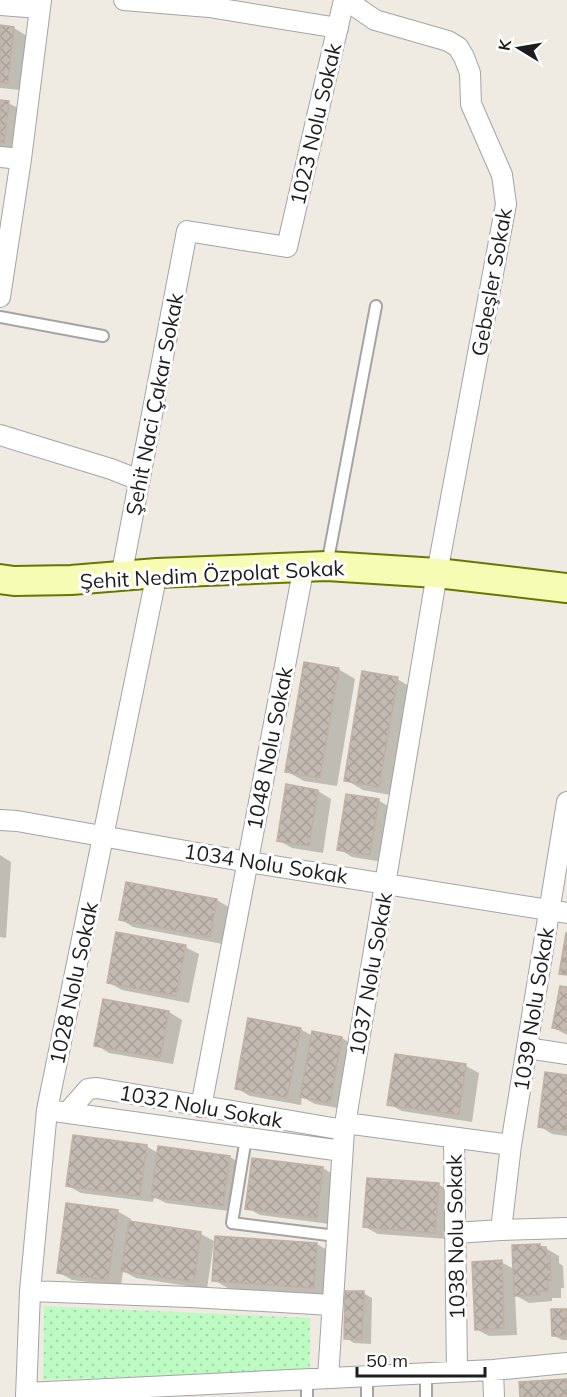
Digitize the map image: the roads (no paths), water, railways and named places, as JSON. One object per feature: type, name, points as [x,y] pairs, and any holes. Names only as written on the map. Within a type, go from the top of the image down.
[{"type":"street","points":[[124,0],[208,7],[338,28]]},
{"type":"street","name":"1023 Nolu Sokak","points":[[187,231],[286,247],[345,0]]},
{"type":"street","name":"Gebeşler Sokak","points":[[345,0],[375,20],[448,41],[458,47],[470,73],[471,104],[502,175],[506,204],[437,573]]},
{"type":"street","points":[[0,5],[40,4],[21,159],[3,260],[0,297]]},
{"type":"street","points":[[0,157],[21,159]]},
{"type":"street","name":"Şehit Naci Çakar Sokak","points":[[120,577],[187,231]]},
{"type":"street","points":[[0,435],[111,469],[139,480]]},
{"type":"street","name":"Şehit Nedim Özpolat Sokak","points":[[0,579],[14,581],[71,580],[157,573],[315,566],[437,573],[567,588]]},
{"type":"street","name":"1048 Nolu Sokak","points":[[201,1107],[248,862],[315,566]]},
{"type":"street","name":"1028 Nolu Sokak","points":[[26,1395],[30,1291],[47,1110],[157,573]]},
{"type":"street","name":"1037 Nolu Sokak","points":[[328,1378],[345,1126],[437,573]]},
{"type":"street","name":"1039 Nolu Sokak","points":[[511,1145],[527,1048],[558,912],[567,802]]},
{"type":"street","name":"1034 Nolu Sokak","points":[[0,820],[103,835],[248,862],[558,912]]},
{"type":"street","points":[[527,1048],[567,1054]]},
{"type":"street","name":"1032 Nolu Sokak","points":[[67,1113],[88,1089],[97,1089],[201,1107],[511,1145]]},
{"type":"street","points":[[47,1110],[342,1151]]},
{"type":"street","name":"1038 Nolu Sokak","points":[[454,1139],[457,1371]]},
{"type":"street","points":[[501,1230],[511,1145]]},
{"type":"street","points":[[455,1233],[567,1228]]},
{"type":"street","points":[[30,1291],[332,1305]]},
{"type":"street","points":[[26,1395],[307,1388],[328,1378],[493,1370],[567,1363]]},
{"type":"street","points":[[493,1370],[494,1397]]},
{"type":"lane","name":"1048 Nolu Sokak","points":[[315,566],[376,306]]},
{"type":"lane","points":[[0,317],[103,336]]},
{"type":"lane","points":[[246,1138],[232,1223],[336,1236]]},
{"type":"lane","points":[[426,1373],[426,1397]]},
{"type":"lane","points":[[366,1376],[367,1397]]}]
